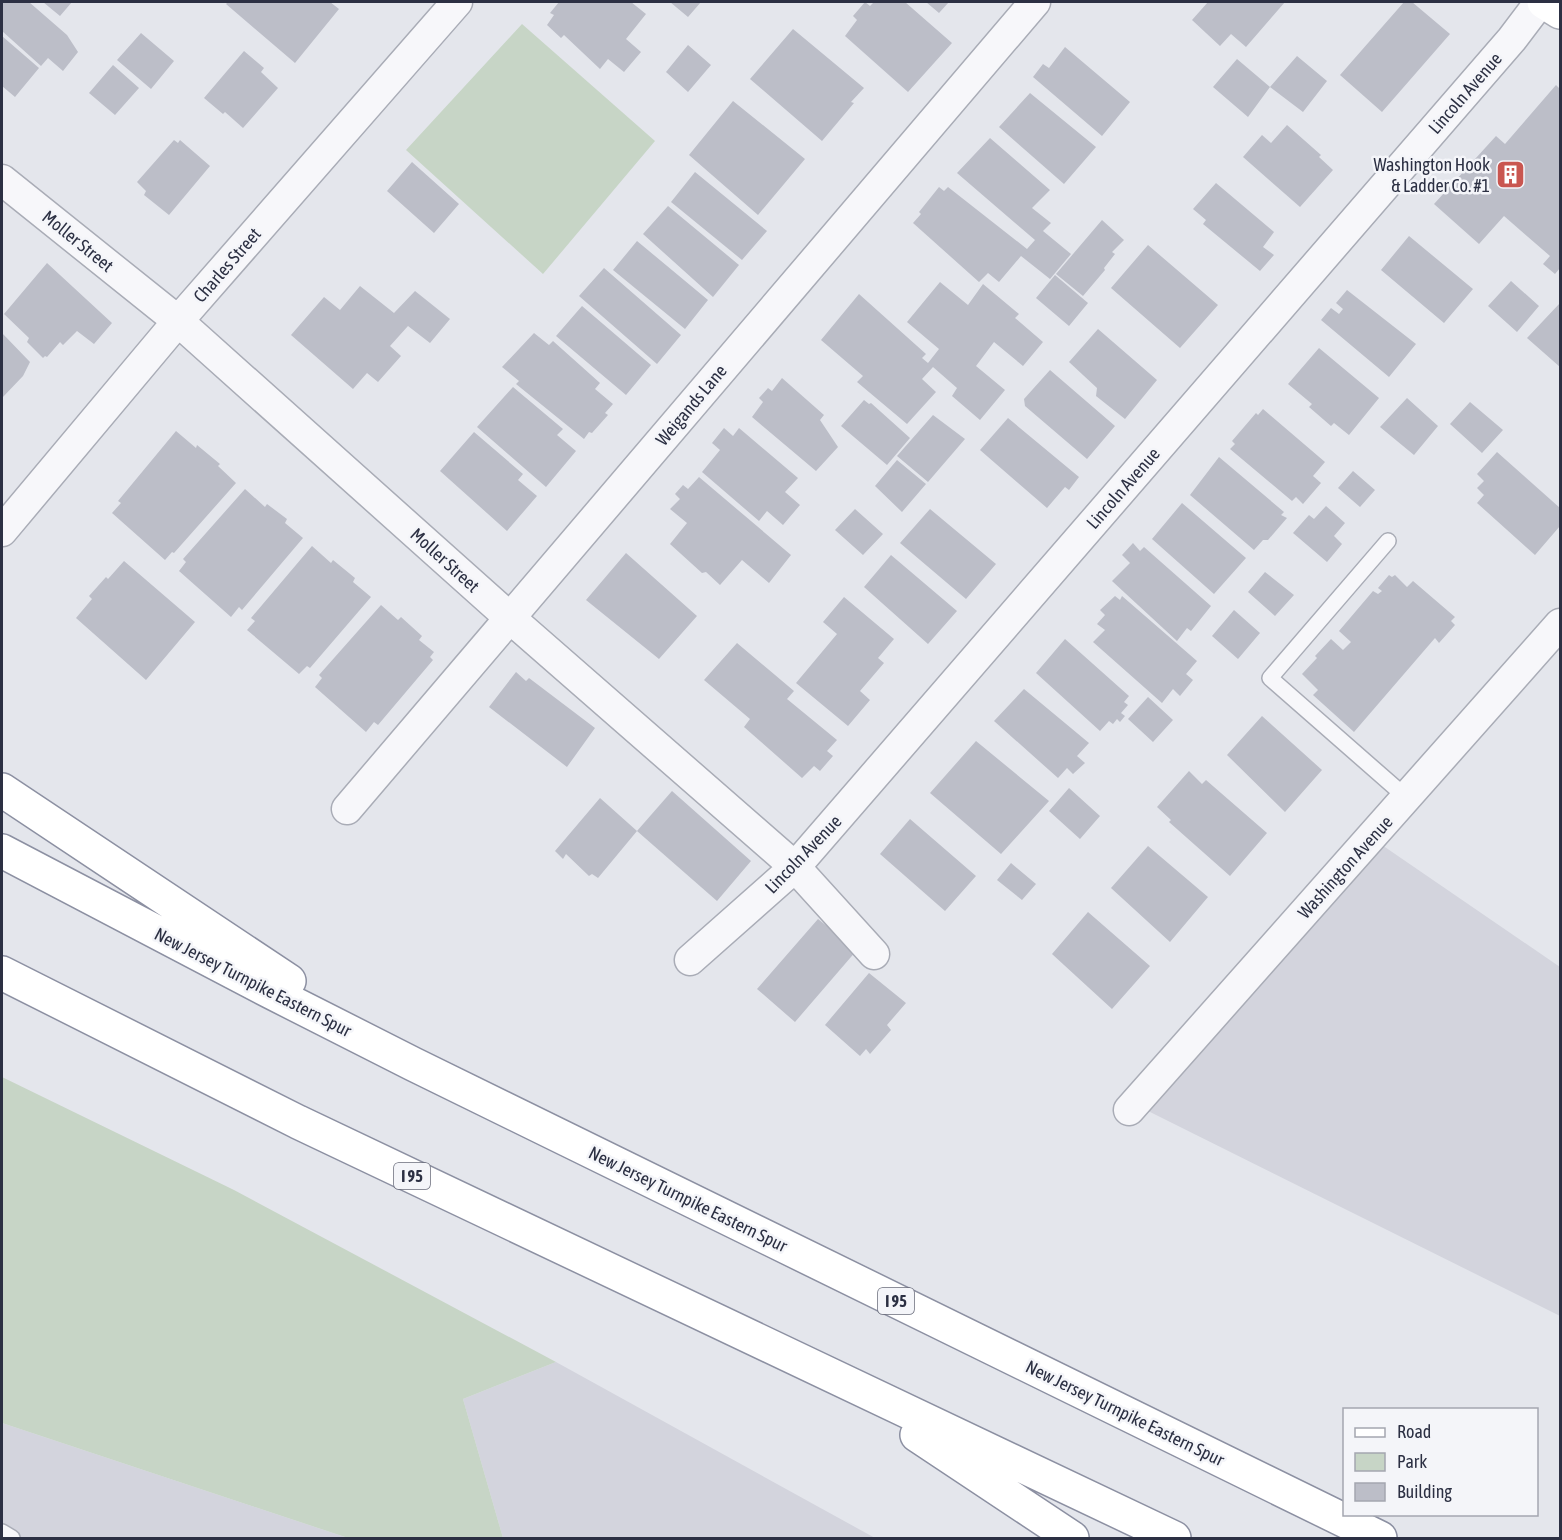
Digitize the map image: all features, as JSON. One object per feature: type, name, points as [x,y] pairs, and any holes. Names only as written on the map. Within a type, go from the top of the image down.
[{"type":"main road","points":[[1542,2],[1560,12]]},
{"type":"main road","points":[[2,790],[413,1064]]},
{"type":"main road","name":"New Jersey Turnpike Eastern Spur","points":[[2,851],[413,1064],[1380,1539]]},
{"type":"main road","name":"I 95","points":[[2,973],[288,1116],[1174,1539]]},
{"type":"main road","points":[[825,1373],[1072,1539]]},
{"type":"street","name":"Charles Street","points":[[2,531],[178,321],[457,2]]},
{"type":"street","name":"Weigands Lane","points":[[347,809],[1035,2]]},
{"type":"street","name":"Lincoln Avenue","points":[[690,960],[795,867],[1542,2]]},
{"type":"street","name":"Moller Street","points":[[2,180],[178,321],[510,618],[795,867],[874,954]]},
{"type":"street","name":"Washington Avenue","points":[[1129,1110],[1560,624]]},
{"type":"lane","points":[[1388,541],[1270,678],[1407,798]]},
{"type":"lane","points":[[2,1533],[12,1539]]},
{"type":"shaded area","points":[[1379,843],[1560,967],[1560,1316],[1136,1105]]},
{"type":"shaded area","points":[[556,1362],[875,1538],[503,1538],[463,1399]]},
{"type":"shaded area","points":[[2,1423],[348,1538],[2,1538]]},
{"type":"green space","points":[[522,24],[655,141],[543,274],[406,150]]},
{"type":"green space","points":[[2,1077],[234,1190],[556,1362],[463,1399],[503,1538],[348,1538],[2,1423]]},
{"type":"building","points":[[2,2],[29,2],[67,35],[78,52],[63,71],[48,58],[41,66],[2,31]]},
{"type":"building","points":[[43,2],[72,2],[60,16]]},
{"type":"building","points":[[228,2],[330,2],[339,9],[295,63],[226,4]]},
{"type":"building","points":[[559,2],[631,2],[646,14],[626,39],[641,52],[624,72],[608,59],[600,69],[564,35],[561,38],[547,25],[554,15],[550,13]]},
{"type":"building","points":[[670,2],[701,2],[688,17]]},
{"type":"building","points":[[865,2],[870,6],[874,2],[905,2],[952,43],[908,92],[845,36],[857,20],[853,16]]},
{"type":"building","points":[[926,2],[949,2],[939,13]]},
{"type":"building","points":[[1208,2],[1285,2],[1246,47],[1231,34],[1220,46],[1192,20]]},
{"type":"building","points":[[1404,2],[1412,2],[1450,34],[1382,112],[1340,75]]},
{"type":"building","points":[[793,29],[864,88],[822,141],[750,79]]},
{"type":"building","points":[[141,33],[174,61],[151,89],[117,60]]},
{"type":"building","points":[[2,36],[39,68],[15,97],[2,86]]},
{"type":"building","points":[[688,45],[711,65],[688,92],[666,72]]},
{"type":"building","points":[[1065,47],[1130,102],[1102,136],[1033,77],[1043,64],[1049,68]]},
{"type":"building","points":[[244,51],[264,68],[261,72],[278,88],[243,128],[204,98]]},
{"type":"building","points":[[1297,56],[1327,81],[1303,112],[1270,87]]},
{"type":"building","points":[[1237,59],[1270,87],[1248,117],[1213,87]]},
{"type":"building","points":[[113,65],[139,88],[115,115],[89,93]]},
{"type":"building","name":"Washington Hook & Ladder Co. #1","points":[[1556,85],[1560,89],[1560,268],[1555,274],[1543,264],[1550,256],[1504,216],[1479,244],[1434,204],[1496,136],[1505,144]]},
{"type":"building","points":[[1030,93],[1096,147],[1064,184],[999,127]]},
{"type":"building","points":[[733,101],[805,159],[758,215],[689,155]]},
{"type":"building","points":[[1287,125],[1321,155],[1319,157],[1333,170],[1300,207],[1243,157],[1262,135],[1271,143]]},
{"type":"building","points":[[990,138],[1050,190],[1032,208],[1051,223],[1043,231],[1071,254],[1050,279],[1021,256],[999,282],[988,273],[979,282],[913,223],[939,187],[944,191],[948,187],[1027,249],[1035,240],[957,173]]},
{"type":"building","points":[[174,140],[178,143],[180,140],[210,166],[169,215],[144,195],[146,191],[137,182]]},
{"type":"building","points":[[412,162],[459,204],[434,233],[387,191]]},
{"type":"building","points":[[695,172],[767,231],[742,260],[671,202]]},
{"type":"building","points":[[1216,183],[1274,232],[1263,247],[1274,255],[1260,271],[1203,224],[1206,220],[1193,209]]},
{"type":"building","points":[[668,206],[739,265],[713,297],[643,234]]},
{"type":"building","points":[[1102,220],[1124,240],[1112,252],[1115,254],[1104,268],[1105,270],[1083,296],[1056,274]]},
{"type":"building","points":[[1409,236],[1473,289],[1444,323],[1381,270]]},
{"type":"building","points":[[637,241],[708,300],[685,329],[613,270]]},
{"type":"building","points":[[1148,245],[1218,305],[1180,348],[1111,288]]},
{"type":"building","points":[[47,263],[112,323],[94,344],[77,331],[63,345],[60,342],[47,357],[43,358],[27,342],[29,338],[4,314]]},
{"type":"building","points":[[604,268],[681,335],[657,364],[579,296]]},
{"type":"building","points":[[1055,275],[1088,303],[1069,326],[1036,298]]},
{"type":"building","points":[[1511,281],[1539,306],[1517,332],[1488,306]]},
{"type":"building","points":[[940,282],[968,305],[983,284],[1019,314],[1015,318],[1043,342],[1023,366],[994,342],[976,366],[1005,390],[980,420],[952,396],[957,388],[933,367],[922,379],[936,392],[907,424],[857,382],[863,376],[821,340],[859,294],[926,354],[922,358],[928,363],[939,349],[907,322]]},
{"type":"building","points":[[360,286],[394,313],[415,291],[450,319],[430,343],[408,326],[390,346],[401,356],[378,382],[367,373],[353,389],[291,335],[324,297],[340,310]]},
{"type":"building","points":[[1347,290],[1416,344],[1389,377],[1321,320],[1331,308],[1339,314],[1343,309],[1336,303]]},
{"type":"building","points":[[1560,303],[1560,367],[1527,338]]},
{"type":"building","points":[[582,306],[651,365],[626,395],[556,336]]},
{"type":"building","points":[[1098,329],[1157,380],[1125,419],[1096,396],[1097,388],[1069,362]]},
{"type":"building","points":[[2,333],[30,362],[23,376],[2,398]]},
{"type":"building","points":[[534,333],[549,345],[553,341],[600,383],[595,389],[613,404],[605,413],[608,415],[584,439],[516,384],[519,381],[502,367]]},
{"type":"building","points":[[1319,348],[1379,398],[1349,435],[1334,423],[1331,426],[1309,407],[1312,404],[1288,384]]},
{"type":"building","points":[[1050,370],[1115,426],[1087,459],[1025,406],[1024,399]]},
{"type":"building","points":[[782,378],[824,415],[820,420],[838,447],[816,471],[752,417],[763,402],[759,398],[768,388],[772,391]]},
{"type":"building","points":[[513,387],[563,429],[557,435],[576,451],[546,487],[477,427]]},
{"type":"building","points":[[1407,398],[1438,426],[1414,455],[1380,427]]},
{"type":"building","points":[[864,400],[871,403],[910,438],[887,465],[841,426]]},
{"type":"building","points":[[1470,402],[1503,430],[1482,453],[1450,424]]},
{"type":"building","points":[[1263,409],[1325,462],[1313,476],[1321,483],[1303,504],[1296,497],[1292,501],[1230,449],[1235,444],[1232,441],[1256,413],[1258,415]]},
{"type":"building","points":[[933,415],[965,439],[928,482],[897,456]]},
{"type":"building","points":[[1008,418],[1079,477],[1069,490],[1065,487],[1047,508],[980,450]]},
{"type":"building","points":[[724,428],[733,436],[739,428],[798,478],[785,492],[800,505],[783,525],[767,511],[759,521],[702,472],[720,450],[712,443]]},
{"type":"building","points":[[176,431],[220,464],[218,466],[236,483],[174,553],[172,552],[165,560],[112,513],[121,503],[118,501]]},
{"type":"building","points":[[474,432],[523,474],[518,480],[537,496],[507,531],[440,471]]},
{"type":"building","points":[[1497,452],[1560,508],[1560,526],[1535,555],[1477,503],[1484,495],[1477,488],[1484,481],[1477,474]]},
{"type":"building","points":[[1219,457],[1284,512],[1281,515],[1287,518],[1268,540],[1263,540],[1254,550],[1190,495]]},
{"type":"building","points":[[897,460],[926,484],[902,512],[875,486]]},
{"type":"building","points":[[1353,471],[1375,490],[1360,507],[1338,488]]},
{"type":"building","points":[[699,477],[791,555],[769,583],[742,560],[720,585],[706,572],[702,573],[670,544],[687,523],[670,509],[680,499],[675,494],[683,485],[688,489]]},
{"type":"building","points":[[245,489],[265,507],[267,504],[287,519],[285,523],[303,538],[242,610],[239,607],[231,617],[179,571],[186,562],[183,559]]},
{"type":"building","points":[[1182,503],[1246,558],[1214,594],[1152,539]]},
{"type":"building","points":[[1326,506],[1345,523],[1334,536],[1342,544],[1327,562],[1293,533],[1309,515],[1314,519]]},
{"type":"building","points":[[855,509],[883,534],[863,555],[835,530]]},
{"type":"building","points":[[930,509],[996,564],[966,599],[900,543]]},
{"type":"building","points":[[1133,543],[1140,551],[1144,547],[1211,606],[1191,631],[1187,628],[1177,641],[1112,581],[1130,563],[1122,555]]},
{"type":"building","points":[[312,546],[331,563],[333,560],[355,578],[353,582],[371,597],[310,668],[307,666],[299,674],[247,630],[255,621],[251,618]]},
{"type":"building","points":[[626,553],[697,616],[659,659],[586,600]]},
{"type":"building","points":[[891,555],[957,611],[928,644],[864,587]]},
{"type":"building","points":[[124,561],[195,622],[146,680],[76,618],[92,599],[89,596]]},
{"type":"building","points":[[1265,572],[1294,595],[1275,616],[1248,592]]},
{"type":"building","points":[[1389,575],[1392,577],[1395,575],[1407,587],[1413,581],[1455,617],[1451,621],[1455,625],[1439,643],[1435,638],[1354,732],[1313,695],[1318,690],[1302,674],[1331,639],[1343,650],[1351,642],[1339,631],[1373,591],[1378,594],[1382,591],[1378,588]]},
{"type":"building","points":[[1115,596],[1120,600],[1122,596],[1197,661],[1186,674],[1193,680],[1180,696],[1173,689],[1162,703],[1093,642],[1105,630],[1097,624],[1105,615],[1100,610]]},
{"type":"building","points":[[844,597],[894,639],[878,658],[884,663],[860,691],[870,700],[848,726],[796,683],[837,634],[823,622]]},
{"type":"building","points":[[381,605],[398,620],[401,617],[422,636],[419,640],[434,652],[430,657],[433,660],[378,725],[374,722],[366,732],[315,687],[322,678],[319,675]]},
{"type":"building","points":[[1234,610],[1260,633],[1238,659],[1212,636]]},
{"type":"building","points":[[1065,639],[1129,696],[1124,702],[1128,705],[1121,713],[1125,716],[1120,722],[1117,719],[1113,724],[1109,721],[1100,731],[1036,673]]},
{"type":"building","points":[[737,643],[794,691],[787,699],[837,740],[827,751],[833,756],[820,771],[814,766],[802,778],[744,727],[750,719],[704,680]]},
{"type":"building","points":[[516,672],[526,681],[529,678],[595,728],[567,767],[489,707]]},
{"type":"building","points":[[1024,689],[1089,743],[1077,756],[1085,763],[1073,774],[1067,768],[1058,778],[994,721]]},
{"type":"building","points":[[1148,697],[1173,720],[1153,742],[1128,719]]},
{"type":"building","points":[[1262,716],[1322,770],[1285,812],[1227,755]]},
{"type":"building","points":[[976,741],[1049,801],[1001,854],[930,793]]},
{"type":"building","points":[[1189,771],[1202,784],[1206,780],[1267,833],[1230,876],[1169,822],[1171,820],[1157,807]]},
{"type":"building","points":[[1069,788],[1100,816],[1080,839],[1049,811]]},
{"type":"building","points":[[672,791],[751,861],[717,901],[637,831]]},
{"type":"building","points":[[600,798],[637,831],[598,878],[592,874],[589,876],[566,854],[563,859],[555,851]]},
{"type":"building","points":[[910,819],[976,876],[945,911],[880,854]]},
{"type":"building","points":[[1148,846],[1208,897],[1170,942],[1111,888]]},
{"type":"building","points":[[1011,863],[1036,884],[1022,900],[997,880]]},
{"type":"building","points":[[1088,912],[1150,966],[1112,1009],[1052,954]]},
{"type":"building","points":[[818,919],[857,950],[795,1022],[757,989]]},
{"type":"building","points":[[869,973],[906,1003],[887,1025],[891,1030],[870,1054],[866,1049],[860,1056],[825,1025]]},
{"type":"place","name":"Washington Hook & Ladder Co. #1","points":[[1511,174]]}]
